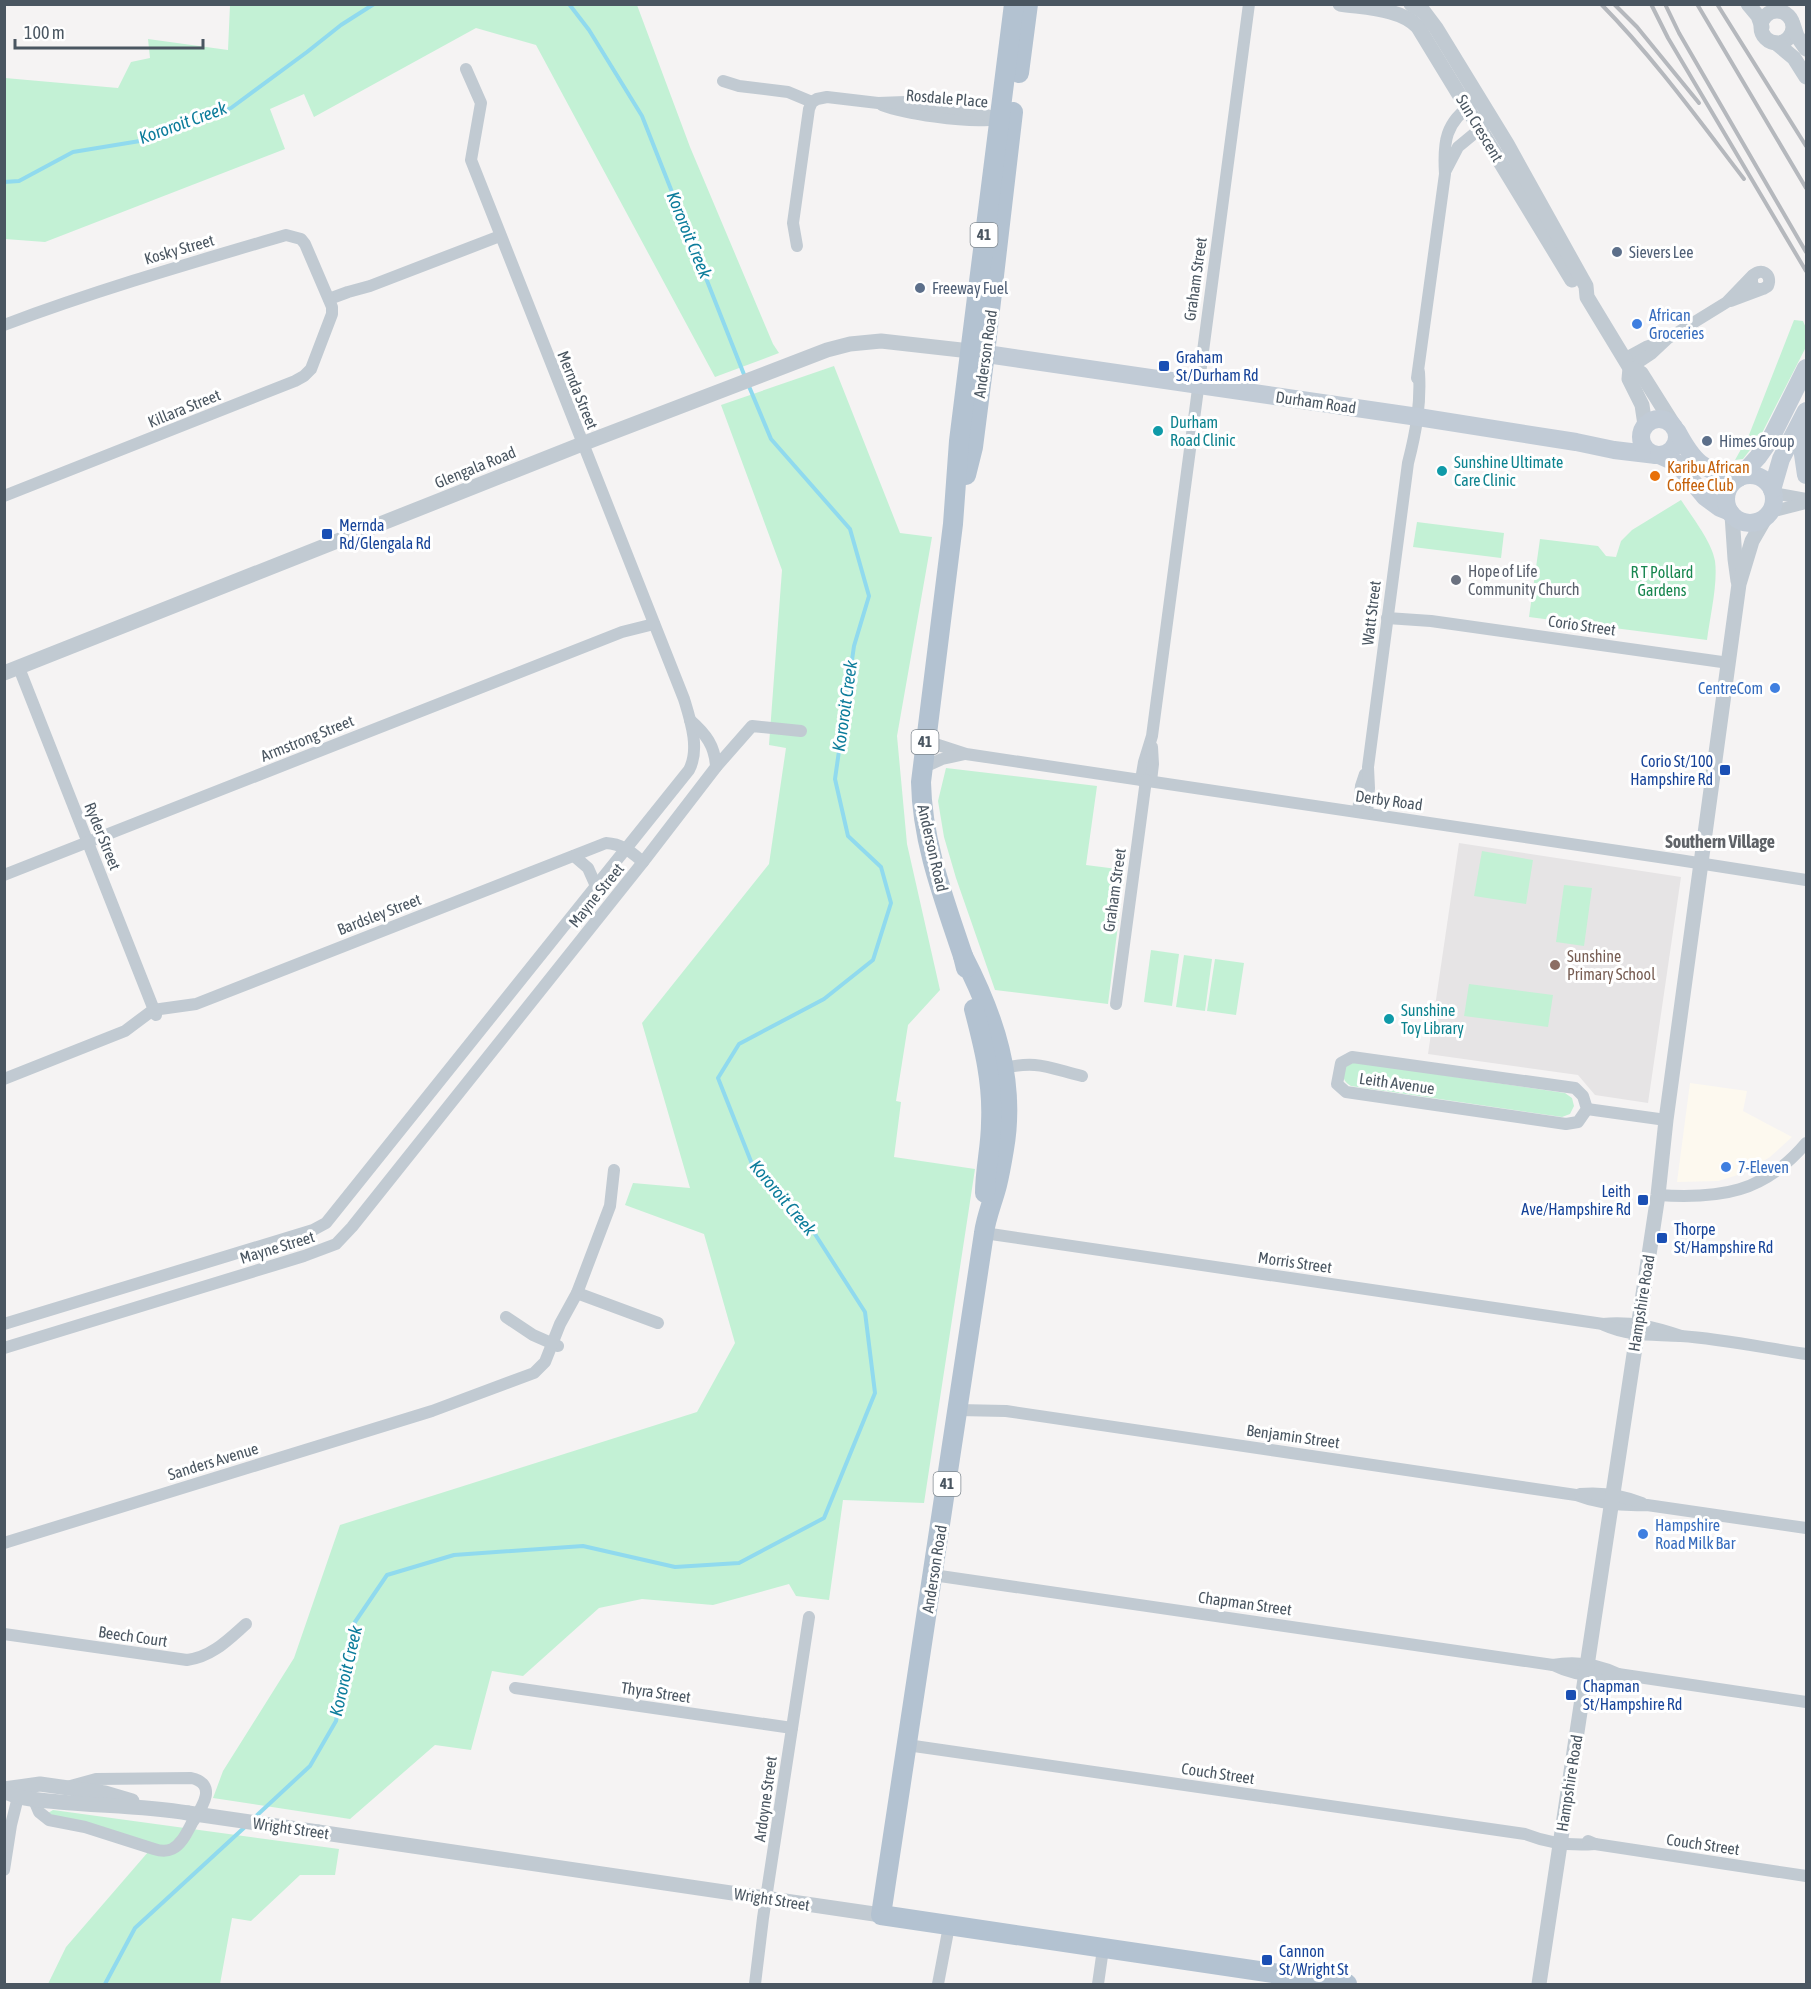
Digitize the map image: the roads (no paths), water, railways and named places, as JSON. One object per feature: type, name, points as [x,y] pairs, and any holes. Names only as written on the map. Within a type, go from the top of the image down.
[{"type":"main road","name":"Anderson Road","points":[[881,1915],[985,1228],[1005,1147],[1007,1102],[935,870],[921,797],[922,768],[953,524],[959,441],[978,352],[1005,120],[1014,4]]},
{"type":"main road","name":"Anderson Road","points":[[1005,120],[1028,4]]},
{"type":"main road","name":"Durham Road","points":[[978,352],[1658,455]]},
{"type":"main road","points":[[1731,513],[1726,497],[1729,487],[1758,458],[1770,440],[1806,368]]},
{"type":"main road","points":[[1658,455],[1666,454],[1674,449],[1678,440],[1676,429],[1667,420],[1660,418],[1650,421],[1644,427],[1641,436],[1644,447],[1649,452],[1677,463],[1700,492],[1740,521],[1750,523],[1759,521],[1769,513],[1773,502],[1772,491],[1781,459],[1803,419]]},
{"type":"main road","points":[[1803,419],[1806,475]]},
{"type":"main road","name":"Durham Road","points":[[1576,442],[1623,438],[1644,427]]},
{"type":"main road","name":"Sun Crescent","points":[[1676,429],[1687,450],[1700,464],[1709,471],[1738,478]]},
{"type":"main road","points":[[1738,478],[1755,476],[1765,481],[1772,491]]},
{"type":"main road","name":"Wright Street","points":[[881,1915],[1339,1984]]},
{"type":"street","name":"Graham Street","points":[[1116,1004],[1146,780],[1144,762],[1152,736],[1249,4]]},
{"type":"street","name":"Sun Crescent","points":[[1340,4],[1386,12],[1414,23],[1473,104],[1500,147],[1578,291],[1587,297],[1627,364],[1629,376],[1642,405],[1644,427]]},
{"type":"street","name":"Sun Crescent","points":[[1411,4],[1430,19],[1473,104]]},
{"type":"street","points":[[1748,4],[1758,16],[1766,38],[1787,51],[1805,74]]},
{"type":"street","points":[[1762,27],[1772,8],[1791,16]]},
{"type":"street","points":[[1776,43],[1789,38],[1792,32],[1791,16]]},
{"type":"street","points":[[1791,16],[1797,36],[1806,49]]},
{"type":"street","name":"Mernda Street","points":[[466,69],[481,103],[471,160],[690,720]]},
{"type":"street","name":"Rosdale Place","points":[[723,81],[739,86],[788,92],[812,102],[827,97],[878,103],[905,102],[974,111],[1005,120]]},
{"type":"street","points":[[797,246],[794,224],[808,109],[812,102]]},
{"type":"street","name":"Watt Street","points":[[1362,813],[1361,786],[1368,768],[1414,417],[1420,396],[1419,372],[1445,174],[1446,137],[1450,126],[1473,104]]},
{"type":"street","name":"Watt Street","points":[[1445,174],[1458,147],[1487,126]]},
{"type":"street","name":"Kosky Street","points":[[4,325],[61,303],[286,235],[301,239],[305,244],[330,303]]},
{"type":"street","points":[[330,303],[348,292],[370,286],[500,236]]},
{"type":"street","points":[[1627,364],[1651,354],[1667,339],[1727,302],[1763,290],[1753,286],[1751,279],[1753,275],[1727,302]]},
{"type":"street","name":"Killara Street","points":[[4,496],[267,393],[304,376],[311,369],[329,324],[330,303]]},
{"type":"street","name":"Glengala Road","points":[[12,671],[796,361],[850,344],[881,341],[978,352]]},
{"type":"street","name":"Sun Crescent","points":[[1627,364],[1641,373],[1676,429]]},
{"type":"street","points":[[1772,491],[1806,499]]},
{"type":"street","points":[[1769,513],[1806,504]]},
{"type":"street","name":"Hampshire Road","points":[[1731,513],[1734,559],[1739,584]]},
{"type":"street","name":"Hampshire Road","points":[[1539,1984],[1658,1195],[1700,863],[1739,584],[1752,541],[1769,513]]},
{"type":"street","name":"Corio Street","points":[[1387,614],[1729,663]]},
{"type":"street","name":"Armstrong Street","points":[[4,875],[652,620]]},
{"type":"street","name":"Ryder Street","points":[[12,671],[87,843],[155,1013]]},
{"type":"street","points":[[690,720],[704,732],[715,753],[716,767]]},
{"type":"street","name":"Mayne Street","points":[[4,1324],[313,1230],[326,1223],[689,770],[694,760],[690,720]]},
{"type":"street","name":"Mayne Street","points":[[4,1348],[304,1256],[336,1244],[352,1227],[643,862],[716,767],[752,726],[801,731]]},
{"type":"street","name":"Derby Road","points":[[926,741],[966,754],[1806,880]]},
{"type":"street","name":"Derby Road","points":[[922,768],[942,759],[966,754]]},
{"type":"street","points":[[673,790],[689,803]]},
{"type":"street","name":"Bardsley Street","points":[[4,1079],[125,1031],[143,1027],[155,1013],[175,1014],[606,843],[626,847]]},
{"type":"street","points":[[626,847],[643,862]]},
{"type":"street","points":[[574,856],[588,868],[596,886]]},
{"type":"street","points":[[511,990],[527,1006]]},
{"type":"street","name":"Leith Avenue","points":[[1352,1057],[1575,1088],[1583,1096],[1587,1109],[1578,1122],[1566,1124],[1346,1092],[1337,1084],[1341,1063],[1352,1057]]},
{"type":"street","points":[[997,1070],[1023,1064],[1042,1065],[1082,1076]]},
{"type":"street","points":[[1587,1109],[1666,1120]]},
{"type":"street","points":[[1658,1195],[1699,1196],[1721,1194],[1746,1187],[1778,1172],[1793,1160],[1806,1143]]},
{"type":"street","name":"Sanders Avenue","points":[[4,1543],[432,1411],[468,1404],[541,1378],[553,1364],[556,1345],[568,1326],[572,1305],[610,1206],[614,1170]]},
{"type":"street","name":"Morris Street","points":[[985,1228],[1603,1324],[1620,1332],[1637,1329],[1806,1354]]},
{"type":"street","points":[[577,1293],[658,1323]]},
{"type":"street","points":[[506,1317],[534,1335],[556,1345]]},
{"type":"street","name":"Benjamin Street","points":[[958,1404],[1576,1495],[1594,1493],[1611,1500],[1629,1498],[1647,1505],[1806,1528]]},
{"type":"street","name":"Chapman Street","points":[[933,1575],[1553,1665],[1569,1662],[1586,1669],[1604,1667],[1618,1674],[1806,1702]]},
{"type":"street","name":"Ardoyne Street","points":[[755,1984],[809,1617]]},
{"type":"street","name":"Beech Court","points":[[4,1634],[187,1660],[213,1652],[246,1624]]},
{"type":"street","name":"Thyra Street","points":[[515,1688],[792,1728]]},
{"type":"street","name":"Couch Street","points":[[907,1745],[1525,1834],[1543,1833],[1560,1839],[1578,1838],[1595,1844],[1806,1876]]},
{"type":"street","name":"Wright Street","points":[[39,1800],[36,1805],[39,1812],[49,1820],[85,1827],[154,1850],[167,1851],[180,1842],[206,1797],[202,1783],[196,1779],[187,1778],[96,1779],[66,1788]]},
{"type":"street","name":"Wright Street","points":[[11,1792],[40,1784],[105,1793],[158,1808]]},
{"type":"street","points":[[39,1800],[66,1788]]},
{"type":"street","points":[[4,1870],[11,1825],[11,1792]]},
{"type":"street","name":"Wright Street","points":[[11,1792],[39,1800],[158,1808],[881,1915]]},
{"type":"street","points":[[938,1984],[949,1926]]},
{"type":"street","points":[[1098,1984],[1103,1949]]},
{"type":"waterway","name":"Kororoit Creek","points":[[4,182],[19,181],[73,152],[152,139],[231,108],[341,25],[374,4]]},
{"type":"waterway","name":"Kororoit Creek","points":[[569,4],[589,30],[642,116],[745,377]]},
{"type":"waterway","name":"Kororoit Creek","points":[[254,1818],[310,1766],[336,1721],[355,1622],[387,1575],[454,1555],[583,1546],[675,1567],[739,1563],[824,1518],[875,1393],[865,1312],[813,1231],[752,1164],[718,1078],[739,1044],[824,999],[873,960],[891,903],[881,867],[848,836],[835,779],[854,646],[869,596],[850,529],[771,439],[748,384]]},
{"type":"waterway","name":"Kororoit Creek","points":[[105,1984],[135,1928],[246,1826]]},
{"type":"railway","points":[[1601,4],[1657,67],[1744,179]]},
{"type":"railway","points":[[1614,4],[1637,27],[1699,103]]},
{"type":"railway","points":[[1651,4],[1668,38],[1806,271]]},
{"type":"railway","points":[[1665,4],[1679,33],[1806,252]]},
{"type":"railway","points":[[1697,4],[1806,188]]},
{"type":"railway","points":[[1717,4],[1806,146]]},
{"type":"place","name":"Sievers Lee","points":[[1617,252]]},
{"type":"place","name":"Freeway Fuel","points":[[920,288]]},
{"type":"place","name":"African Groceries","points":[[1637,324]]},
{"type":"place","name":"Graham St/Durham Rd","points":[[1164,366]]},
{"type":"place","name":"Durham Road Clinic","points":[[1158,431]]},
{"type":"place","name":"Himes Group","points":[[1707,441]]},
{"type":"place","name":"Sunshine Ultimate Care Clinic","points":[[1442,471]]},
{"type":"place","name":"Karibu African Coffee Club","points":[[1655,476]]},
{"type":"place","name":"Mernda Rd/Glengala Rd","points":[[327,534]]},
{"type":"place","name":"Hope of Life Community Church","points":[[1456,580]]},
{"type":"place","name":"CentreCom","points":[[1775,688]]},
{"type":"place","name":"Corio St/100 Hampshire Rd","points":[[1725,770]]},
{"type":"place","name":"Sunshine Primary School","points":[[1555,965]]},
{"type":"place","name":"Sunshine Toy Library","points":[[1389,1019]]},
{"type":"place","name":"7-Eleven","points":[[1726,1167]]},
{"type":"place","name":"Leith Ave/Hampshire Rd","points":[[1643,1200]]},
{"type":"place","name":"Thorpe St/Hampshire Rd","points":[[1662,1238]]},
{"type":"place","name":"Hampshire Road Milk Bar","points":[[1643,1534]]},
{"type":"place","name":"Chapman St/Hampshire Rd","points":[[1571,1695]]},
{"type":"place","name":"Cannon St/Wright St","points":[[1267,1960]]},
{"type":"district","name":"Southern Village","points":[[1720,842]]},
{"type":"park label","name":"R T Pollard Gardens","points":[[1662,581]]}]
